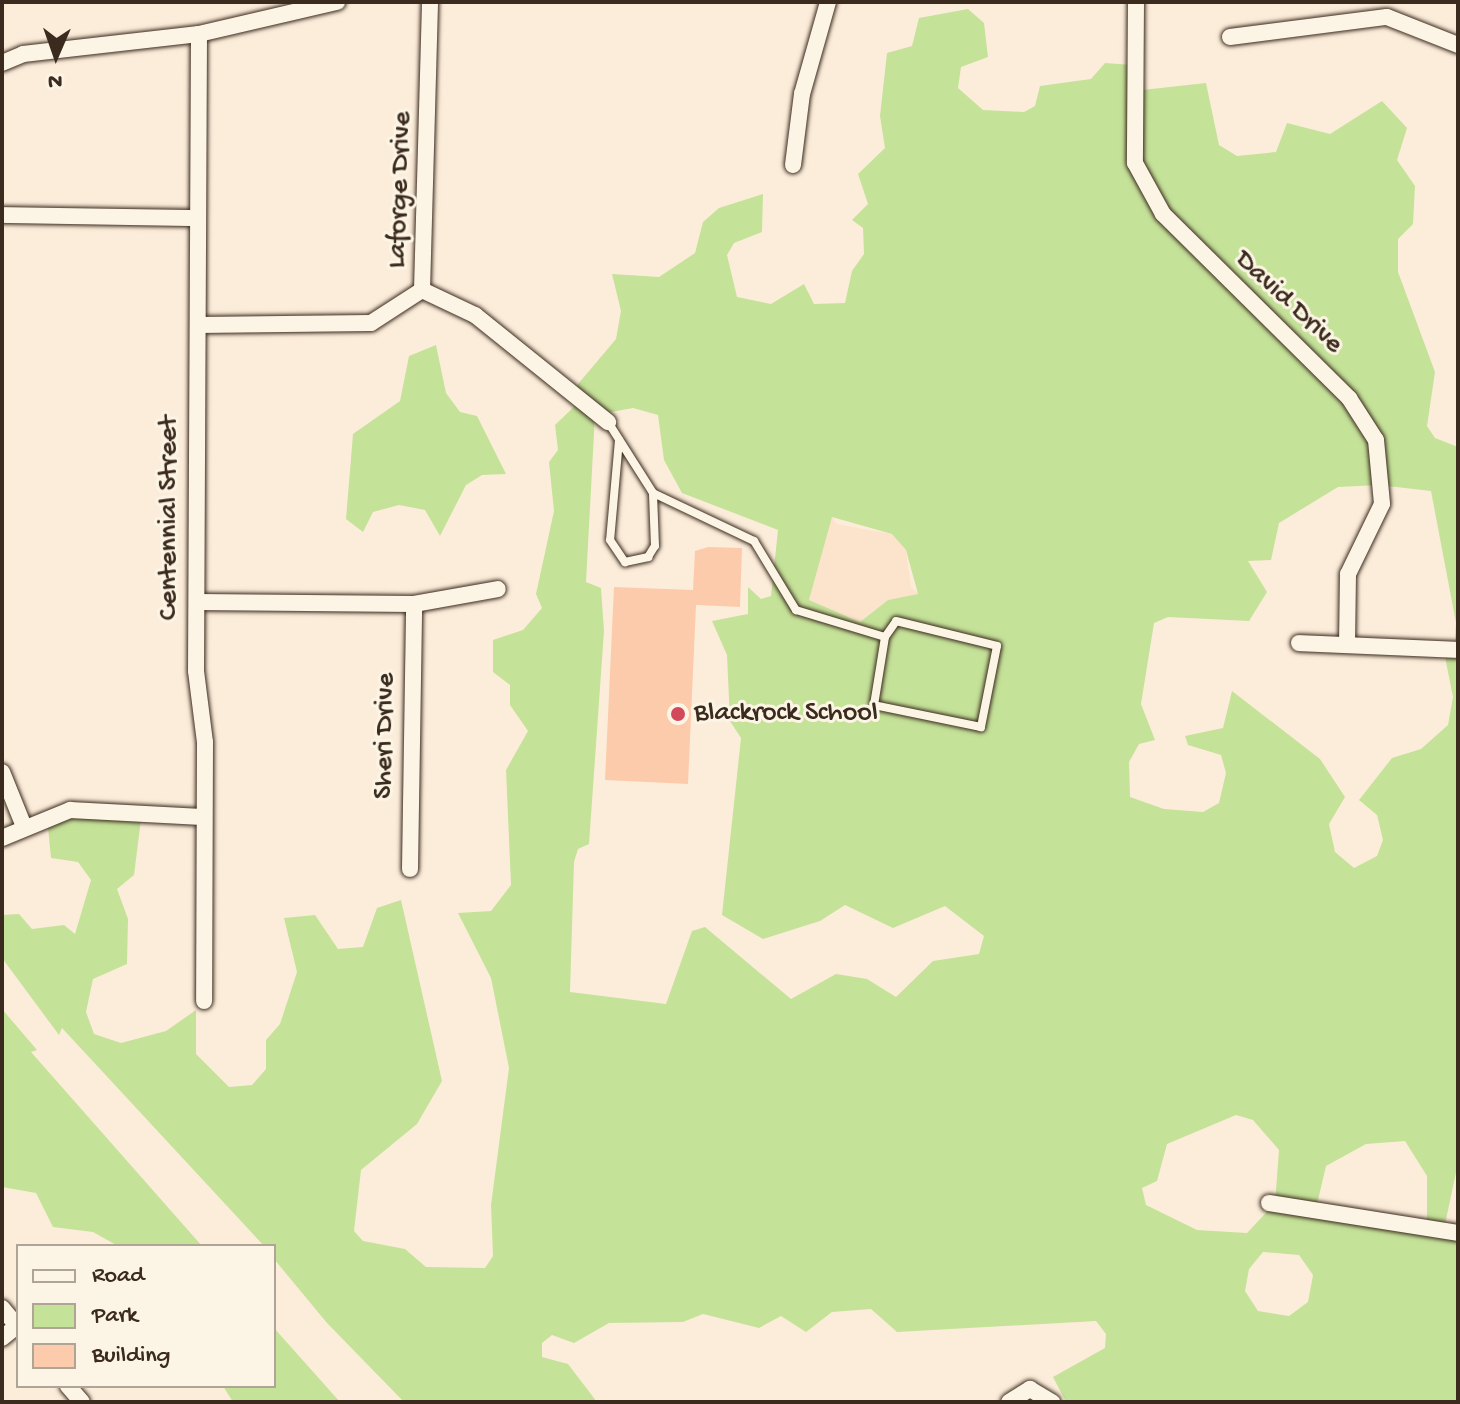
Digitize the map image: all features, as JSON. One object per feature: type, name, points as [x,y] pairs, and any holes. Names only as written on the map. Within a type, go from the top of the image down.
[{"type":"street","points":[[2,63],[23,54],[199,34],[337,2]]},
{"type":"street","name":"Laforge Drive","points":[[198,325],[371,323],[422,290],[430,2]]},
{"type":"street","points":[[793,165],[802,94],[828,2]]},
{"type":"street","name":"David Drive","points":[[1136,2],[1135,163],[1163,214],[1349,398],[1376,440],[1382,504],[1348,574],[1347,644]]},
{"type":"street","points":[[1230,37],[1387,17],[1458,45]]},
{"type":"street","name":"Centennial Street","points":[[199,34],[197,602],[204,1001]]},
{"type":"street","points":[[2,215],[197,218]]},
{"type":"street","points":[[422,290],[475,315],[608,422]]},
{"type":"street","points":[[197,602],[414,604],[498,589]]},
{"type":"street","name":"Sheri Drive","points":[[410,869],[414,604]]},
{"type":"street","points":[[1299,643],[1458,650]]},
{"type":"street","points":[[2,772],[23,824]]},
{"type":"street","points":[[2,838],[23,824],[85,809],[202,817]]},
{"type":"street","points":[[1269,1203],[1458,1233]]},
{"type":"street","points":[[2,1308],[16,1324]]},
{"type":"street","points":[[1009,1402],[1030,1389],[1052,1402]]},
{"type":"lane","points":[[608,422],[653,493],[655,546],[648,557],[625,562],[610,540],[619,440]]},
{"type":"lane","points":[[653,493],[754,541],[796,610],[885,637]]},
{"type":"lane","points":[[896,621],[997,646],[981,727],[874,705],[885,637],[896,621]]},
{"type":"shaded area","points":[[832,516],[836,524],[892,534],[906,550],[911,587],[919,594],[888,600],[860,622],[809,600]]},
{"type":"green space","points":[[968,9],[984,23],[988,57],[961,67],[958,88],[983,110],[1024,112],[1035,106],[1040,86],[1091,79],[1105,63],[1132,65],[1133,91],[1206,83],[1219,145],[1237,156],[1276,152],[1287,123],[1330,134],[1382,101],[1407,128],[1397,160],[1415,186],[1413,224],[1398,239],[1398,272],[1435,372],[1427,426],[1435,438],[1458,447],[1458,1163],[1444,1229],[1458,1236],[1458,1402],[1066,1402],[1053,1377],[1105,1348],[1106,1334],[1096,1321],[897,1332],[871,1309],[832,1312],[806,1332],[781,1316],[759,1328],[703,1314],[683,1322],[609,1323],[574,1343],[552,1335],[542,1343],[542,1357],[568,1364],[597,1402],[404,1402],[327,1323],[276,1261],[276,1244],[262,1244],[62,1028],[59,1035],[2,958],[2,915],[19,914],[32,929],[64,925],[75,934],[91,880],[78,862],[51,858],[47,817],[142,811],[134,875],[117,889],[128,919],[127,964],[93,979],[86,1012],[94,1034],[121,1043],[166,1031],[196,1010],[196,1054],[229,1087],[252,1085],[266,1069],[266,1040],[280,1024],[297,972],[284,918],[315,915],[338,949],[363,947],[377,908],[401,900],[442,1081],[417,1124],[361,1170],[354,1231],[363,1241],[405,1249],[426,1267],[485,1268],[493,1256],[491,1205],[509,1068],[491,978],[458,913],[491,911],[511,885],[506,770],[528,731],[510,705],[510,685],[493,672],[493,640],[523,630],[542,608],[536,594],[554,511],[549,462],[558,450],[555,425],[580,401],[573,390],[616,339],[621,311],[612,274],[659,277],[695,253],[703,222],[719,208],[763,194],[762,232],[734,243],[727,255],[737,297],[771,304],[804,284],[814,304],[845,303],[852,271],[864,254],[863,228],[852,220],[868,204],[858,174],[885,148],[880,116],[887,53],[912,46],[919,18]],"holes":[[[633,408],[658,415],[664,460],[682,493],[778,530],[771,596],[761,599],[748,587],[748,614],[712,621],[727,655],[730,721],[741,738],[722,915],[763,939],[820,921],[845,905],[893,928],[945,906],[984,936],[979,954],[933,961],[896,997],[867,979],[836,974],[791,999],[705,927],[692,931],[666,1004],[570,992],[574,862],[578,849],[589,844],[604,631],[601,588],[586,582],[595,415]],[[1379,485],[1431,491],[1456,623],[1454,649],[1444,652],[1453,697],[1448,725],[1421,749],[1392,758],[1359,800],[1377,815],[1383,840],[1377,856],[1354,868],[1335,852],[1329,824],[1345,797],[1320,759],[1232,691],[1223,728],[1185,736],[1188,745],[1221,755],[1226,773],[1219,803],[1203,812],[1164,809],[1130,797],[1129,762],[1139,744],[1155,740],[1141,704],[1154,623],[1168,617],[1249,621],[1267,592],[1248,561],[1271,560],[1279,523],[1338,487]],[[832,517],[892,534],[906,550],[918,594],[888,600],[860,622],[809,600]],[[1236,1115],[1253,1120],[1279,1150],[1275,1203],[1247,1233],[1197,1230],[1146,1205],[1142,1188],[1157,1181],[1167,1144]],[[1405,1141],[1427,1176],[1427,1223],[1315,1213],[1326,1166],[1366,1144]],[[1263,1252],[1299,1255],[1313,1275],[1308,1302],[1289,1316],[1258,1311],[1245,1291],[1249,1269]]]},
{"type":"green space","points":[[436,345],[446,393],[460,412],[477,416],[506,474],[482,475],[466,485],[440,536],[425,510],[399,505],[373,512],[363,532],[346,519],[353,434],[400,401],[409,356]]},
{"type":"green space","points":[[2,1009],[37,1050],[31,1052],[200,1244],[114,1244],[93,1232],[53,1227],[36,1193],[2,1187]]},
{"type":"green space","points":[[276,1330],[340,1402],[233,1402],[224,1388],[276,1388]]},
{"type":"building","points":[[708,547],[742,548],[740,607],[696,605],[688,784],[605,780],[614,587],[693,590],[695,551]]},
{"type":"place","name":"Blackrock School","points":[[678,714]]}]
